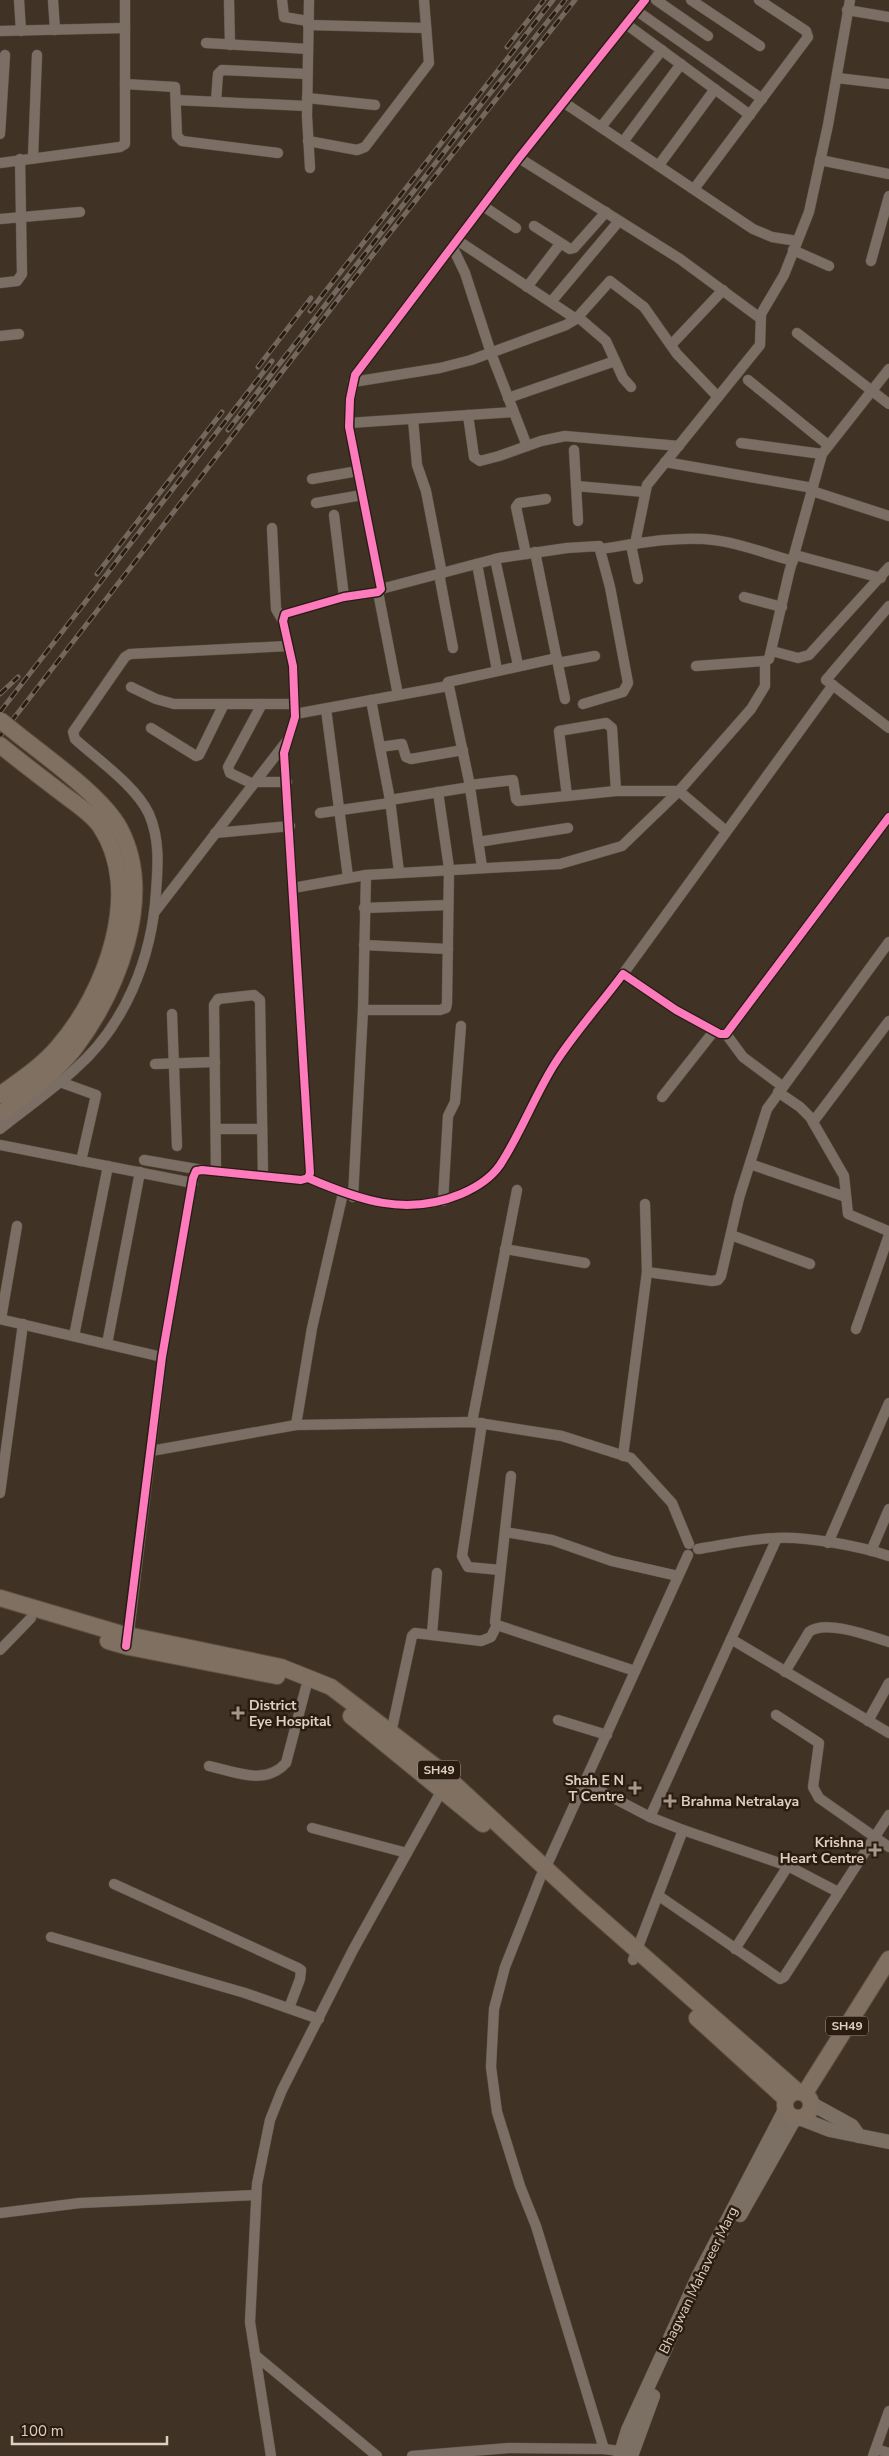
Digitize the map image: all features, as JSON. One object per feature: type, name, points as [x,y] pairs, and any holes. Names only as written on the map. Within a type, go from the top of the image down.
[{"type":"main road","points":[[0,720],[68,774],[109,812],[120,828],[128,846],[133,867],[135,892],[128,935],[119,969],[97,1001],[59,1046],[47,1058],[0,1095]]},
{"type":"main road","points":[[0,745],[93,818],[108,842],[118,879],[118,913],[114,939],[105,966],[97,1001],[73,1050],[36,1086],[0,1114]]},
{"type":"main road","name":"SH49","points":[[0,1598],[128,1641],[281,1666],[331,1687],[436,1767],[543,1871],[799,2104]]},
{"type":"main road","name":"SH49","points":[[0,1608],[30,1618],[278,1676],[306,1687],[330,1699],[543,1871]]},
{"type":"main road","name":"SH49","points":[[799,2104],[889,1959]]},
{"type":"main road","name":"SH49","points":[[799,2104],[889,1977]]},
{"type":"street","points":[[19,0],[21,31]]},
{"type":"street","points":[[54,0],[55,30]]},
{"type":"street","points":[[0,162],[120,148],[125,144],[125,0]]},
{"type":"street","points":[[229,0],[230,45]]},
{"type":"street","points":[[282,0],[284,18],[308,23],[426,28]]},
{"type":"street","points":[[309,0],[307,102],[310,168]]},
{"type":"street","points":[[308,141],[357,150],[365,147],[429,63],[424,0]]},
{"type":"street","points":[[398,695],[349,423],[355,375],[519,158],[646,0]]},
{"type":"street","points":[[656,0],[708,36]]},
{"type":"street","points":[[691,0],[760,46]]},
{"type":"street","points":[[694,189],[808,37],[806,31],[759,0]]},
{"type":"street","points":[[638,579],[633,544],[645,492],[651,479],[760,344],[760,318],[784,275],[808,212],[820,160],[849,5],[889,17]]},
{"type":"street","points":[[637,11],[762,99]]},
{"type":"street","points":[[626,24],[750,115]]},
{"type":"street","points":[[0,31],[125,28]]},
{"type":"street","points":[[206,43],[308,49]]},
{"type":"street","points":[[602,127],[662,50]]},
{"type":"street","points":[[0,134],[5,55]]},
{"type":"street","points":[[33,157],[37,55]]},
{"type":"street","points":[[623,142],[681,64]]},
{"type":"street","points":[[216,101],[218,74],[222,70],[307,74]]},
{"type":"street","points":[[836,78],[889,84]]},
{"type":"street","points":[[125,84],[172,86],[176,91],[177,136],[182,141],[278,153]]},
{"type":"street","points":[[659,166],[714,89]]},
{"type":"street","points":[[176,100],[375,105]]},
{"type":"street","points":[[563,102],[753,229],[795,246],[829,266]]},
{"type":"street","points":[[519,158],[680,259],[760,318]]},
{"type":"street","points":[[0,283],[17,281],[22,274],[20,159]]},
{"type":"street","points":[[820,160],[889,174]]},
{"type":"street","points":[[871,261],[888,200]]},
{"type":"street","points":[[483,206],[516,228]]},
{"type":"street","points":[[0,219],[80,212]]},
{"type":"street","points":[[534,226],[570,249],[574,248],[606,212]]},
{"type":"street","points":[[551,302],[620,221]]},
{"type":"street","points":[[454,243],[577,318],[606,340],[623,378],[631,387]]},
{"type":"street","points":[[454,243],[491,353],[527,446]]},
{"type":"street","points":[[527,287],[560,244]]},
{"type":"street","points":[[353,382],[440,368],[491,353],[566,325],[577,318],[610,281],[644,307],[671,345],[718,398]]},
{"type":"street","points":[[671,345],[723,290]]},
{"type":"street","points":[[797,333],[889,404]]},
{"type":"street","points":[[0,336],[19,334]]},
{"type":"street","points":[[508,398],[615,360]]},
{"type":"street","points":[[696,666],[765,662],[769,659],[822,454],[889,369]]},
{"type":"street","points":[[748,380],[828,445]]},
{"type":"street","points":[[349,423],[514,412]]},
{"type":"street","points":[[468,415],[474,457],[477,460],[500,456],[527,446],[565,436],[679,446]]},
{"type":"street","points":[[413,419],[417,465],[426,491],[453,648]]},
{"type":"street","points":[[741,443],[822,454]]},
{"type":"street","points":[[574,450],[578,521]]},
{"type":"street","points":[[665,462],[813,489],[889,516]]},
{"type":"street","points":[[312,479],[358,471]]},
{"type":"street","points":[[576,486],[645,492]]},
{"type":"street","points":[[316,503],[362,495]]},
{"type":"street","points":[[546,498],[519,503],[516,507],[530,553],[565,700]]},
{"type":"street","points":[[334,515],[344,597]]},
{"type":"street","points":[[272,528],[276,608],[283,621],[293,666],[295,714],[284,753],[310,1173],[308,1178]]},
{"type":"street","points":[[283,621],[285,614],[344,597],[379,590],[496,559],[530,553],[595,546],[601,550],[671,539],[721,541],[881,578]]},
{"type":"street","points":[[584,704],[623,692],[628,683],[601,550]]},
{"type":"street","points":[[496,559],[518,665]]},
{"type":"street","points":[[477,564],[497,670]]},
{"type":"street","points":[[772,651],[798,658],[806,658],[889,568]]},
{"type":"street","points":[[744,597],[782,607]]},
{"type":"street","points":[[889,606],[826,680],[889,728]]},
{"type":"street","points":[[0,1129],[60,1082],[92,1052],[125,1003],[146,957],[154,914],[158,860],[157,842],[149,814],[135,794],[75,739],[73,732],[125,656],[130,654],[288,646]]},
{"type":"street","points":[[482,868],[470,786],[448,686],[451,680],[518,665],[595,656]]},
{"type":"street","points":[[293,888],[366,875],[449,868],[560,864],[622,846],[679,791],[751,710],[766,686],[765,662]]},
{"type":"street","points":[[144,1160],[202,1170],[301,1180],[308,1178],[353,1197],[381,1204],[414,1205],[443,1201],[475,1188],[499,1166],[555,1064],[624,974],[833,685]]},
{"type":"street","points":[[295,714],[448,686]]},
{"type":"street","points":[[131,687],[164,702],[295,704]]},
{"type":"street","points":[[370,700],[390,801],[400,872]]},
{"type":"street","points":[[151,728],[196,756],[199,755],[224,704]]},
{"type":"street","points":[[262,704],[228,767],[230,773],[254,783],[287,782]]},
{"type":"street","points":[[326,709],[348,877]]},
{"type":"street","points":[[567,796],[559,732],[606,723],[612,728],[616,791]]},
{"type":"street","points":[[154,914],[287,740]]},
{"type":"street","points":[[380,747],[402,744],[406,757],[411,759],[463,750]]},
{"type":"street","points":[[320,813],[513,780],[518,801],[616,791],[679,791],[726,831]]},
{"type":"street","points":[[363,1010],[440,1010],[446,1008],[449,868],[438,792]]},
{"type":"street","points":[[726,1034],[736,1024],[889,817]]},
{"type":"street","points":[[215,833],[290,826]]},
{"type":"street","points":[[478,842],[568,828]]},
{"type":"street","points":[[353,1197],[363,1010],[366,875]]},
{"type":"street","points":[[364,908],[448,904]]},
{"type":"street","points":[[647,1272],[718,1280],[721,1276],[750,1164],[767,1109],[889,942]]},
{"type":"street","points":[[364,946],[448,949]]},
{"type":"street","points":[[624,974],[676,1010],[714,1032],[726,1034],[743,1057],[805,1111],[813,1122],[844,1176],[846,1209],[851,1217],[888,1231],[889,1236],[884,1264],[856,1329]]},
{"type":"street","points":[[216,1171],[214,1005],[218,999],[254,995],[258,996],[260,1000],[263,1175]]},
{"type":"street","points":[[172,1014],[177,1146]]},
{"type":"street","points":[[813,1122],[889,1021]]},
{"type":"street","points":[[443,1201],[448,1116],[455,1102],[461,1026]]},
{"type":"street","points":[[662,1097],[714,1032]]},
{"type":"street","points":[[155,1064],[215,1062]]},
{"type":"street","points":[[60,1082],[96,1095],[81,1161]]},
{"type":"street","points":[[216,1129],[262,1129]]},
{"type":"street","points":[[0,1145],[192,1182]]},
{"type":"street","points":[[750,1164],[846,1198]]},
{"type":"street","points":[[74,1336],[108,1166]]},
{"type":"street","points":[[128,1641],[162,1357],[192,1182],[196,1171],[202,1170]]},
{"type":"street","points":[[107,1344],[140,1172]]},
{"type":"street","points":[[500,1570],[468,1567],[462,1556],[477,1422],[504,1249],[517,1190]]},
{"type":"street","points":[[296,1425],[312,1328],[343,1193]]},
{"type":"street","points":[[623,1456],[647,1272],[645,1204]]},
{"type":"street","points":[[17,1226],[0,1319],[162,1357]]},
{"type":"street","points":[[731,1235],[810,1264]]},
{"type":"street","points":[[504,1249],[585,1263]]},
{"type":"street","points":[[0,1493],[23,1324]]},
{"type":"street","points":[[828,1543],[889,1403]]},
{"type":"street","points":[[151,1451],[296,1425],[477,1422],[562,1436],[631,1458],[672,1503],[693,1546]]},
{"type":"street","points":[[511,1476],[494,1619],[497,1625],[635,1671]]},
{"type":"street","points":[[872,1551],[889,1509]]},
{"type":"street","points":[[505,1532],[552,1540],[612,1561],[678,1576]]},
{"type":"street","points":[[650,1816],[777,1538]]},
{"type":"street","points":[[604,2448],[536,2226],[520,2186],[497,2112],[491,2067],[494,2009],[504,1967],[543,1871],[688,1555],[685,1550],[693,1546],[777,1538],[828,1543],[889,1556]]},
{"type":"street","points":[[432,1634],[437,1573]]},
{"type":"street","points":[[0,1650],[30,1618]]},
{"type":"street","points":[[391,1733],[412,1636],[418,1632],[481,1641],[490,1637],[497,1625]]},
{"type":"street","points":[[785,1672],[809,1632],[815,1628],[822,1626],[863,1634],[889,1642]]},
{"type":"street","points":[[731,1639],[889,1733]]},
{"type":"street","points":[[868,1721],[889,1683]]},
{"type":"street","points":[[208,1766],[259,1777],[268,1776],[278,1771],[286,1763],[306,1687]]},
{"type":"street","points":[[776,1715],[819,1742],[813,1787],[819,1798],[889,1847]]},
{"type":"street","points":[[558,1720],[607,1735]]},
{"type":"street","points":[[585,1783],[650,1816],[683,1830],[788,1866],[838,1892]]},
{"type":"street","points":[[271,2456],[250,2322],[256,2194],[270,2120],[282,2090],[353,1950],[442,1790]]},
{"type":"street","points":[[659,1896],[777,1978],[784,1977],[889,1816]]},
{"type":"street","points":[[312,1828],[407,1853]]},
{"type":"street","points":[[636,1956],[683,1830]]},
{"type":"street","points":[[734,1948],[788,1866]]},
{"type":"street","points":[[114,1884],[298,1968],[300,1970],[300,1979],[289,2008]]},
{"type":"street","points":[[51,1937],[245,1993],[318,2018]]},
{"type":"street","points":[[799,2104],[852,2126],[859,2136],[889,2142]]},
{"type":"street","name":"Bhagwan Mahaveer Marg","points":[[626,2454],[718,2254],[799,2104]]},
{"type":"street","points":[[2,2212],[80,2203],[256,2194]]},
{"type":"street","points":[[255,2355],[376,2456]]},
{"type":"street","points":[[889,2411],[875,2453],[889,2453]]},
{"type":"street","points":[[413,2456],[509,2448],[604,2448],[626,2454]]},
{"type":"railway","points":[[507,47],[544,0]]},
{"type":"railway","points":[[310,311],[553,0]]},
{"type":"railway","points":[[228,430],[483,102],[565,0]]},
{"type":"railway","points":[[0,736],[382,243],[575,0]]},
{"type":"railway","points":[[258,367],[311,298]]},
{"type":"railway","points":[[0,712],[272,361]]},
{"type":"railway","points":[[97,574],[222,412]]},
{"type":"railway","points":[[0,694],[18,677]]},
{"type":"cycle path","points":[[126,1646],[162,1357],[193,1178],[196,1171],[202,1170],[301,1180],[308,1178],[310,1173],[284,753],[295,717],[293,666],[283,621],[285,614],[344,597],[378,592],[381,589],[349,427],[350,399],[355,375],[519,158],[645,0]]},
{"type":"cycle path","points":[[308,1178],[364,1199],[402,1205],[441,1201],[477,1186],[500,1165],[554,1065],[623,974],[676,1010],[720,1034],[726,1034],[889,817]]},
{"type":"place","name":"District Eye Hospital","points":[[238,1713]]},
{"type":"place","name":"Shah E N T Centre","points":[[635,1788]]},
{"type":"place","name":"Brahma Netralaya","points":[[670,1801]]},
{"type":"place","name":"Krishna Heart Centre","points":[[875,1850]]}]
